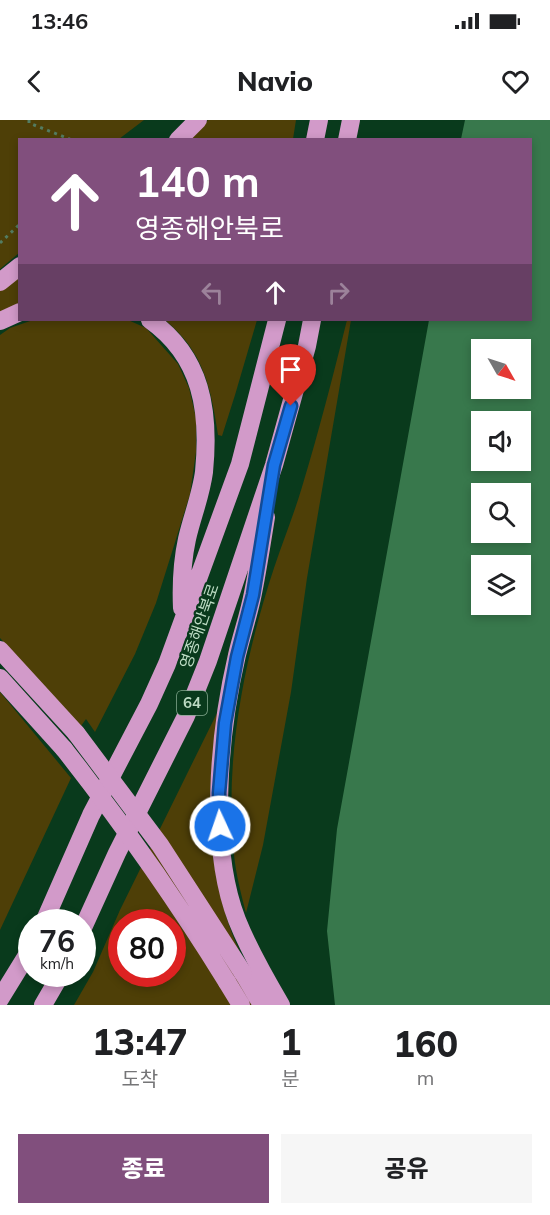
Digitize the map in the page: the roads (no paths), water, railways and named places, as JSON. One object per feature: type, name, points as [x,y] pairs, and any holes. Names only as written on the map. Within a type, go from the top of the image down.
[{"type":"highway","points":[[180,138],[198,120]]},
{"type":"highway","points":[[315,138],[319,120]]},
{"type":"highway","points":[[347,138],[351,120]]},
{"type":"highway","points":[[0,282],[18,268]]},
{"type":"highway","points":[[0,321],[18,313]]},
{"type":"highway","points":[[151,321],[163,329],[179,346],[191,365],[202,393],[205,428],[204,473],[187,539],[181,581],[183,618]]},
{"type":"highway","name":"영종해안북로","points":[[50,909],[91,815],[149,704],[167,664],[240,464],[278,321]]},
{"type":"highway","name":"영종해안북로","points":[[92,909],[186,716],[208,661],[274,465],[312,321]]},
{"type":"highway","points":[[274,465],[253,595],[237,657],[225,723],[219,793],[221,842],[227,880],[237,919],[257,963],[281,1005]]},
{"type":"highway","points":[[0,650],[76,733],[205,912],[262,1005]]},
{"type":"highway","points":[[0,678],[64,749],[105,800],[164,883],[241,1005]]},
{"type":"highway","points":[[0,999],[18,970]]},
{"type":"highway","points":[[43,1005],[53,987]]}]
